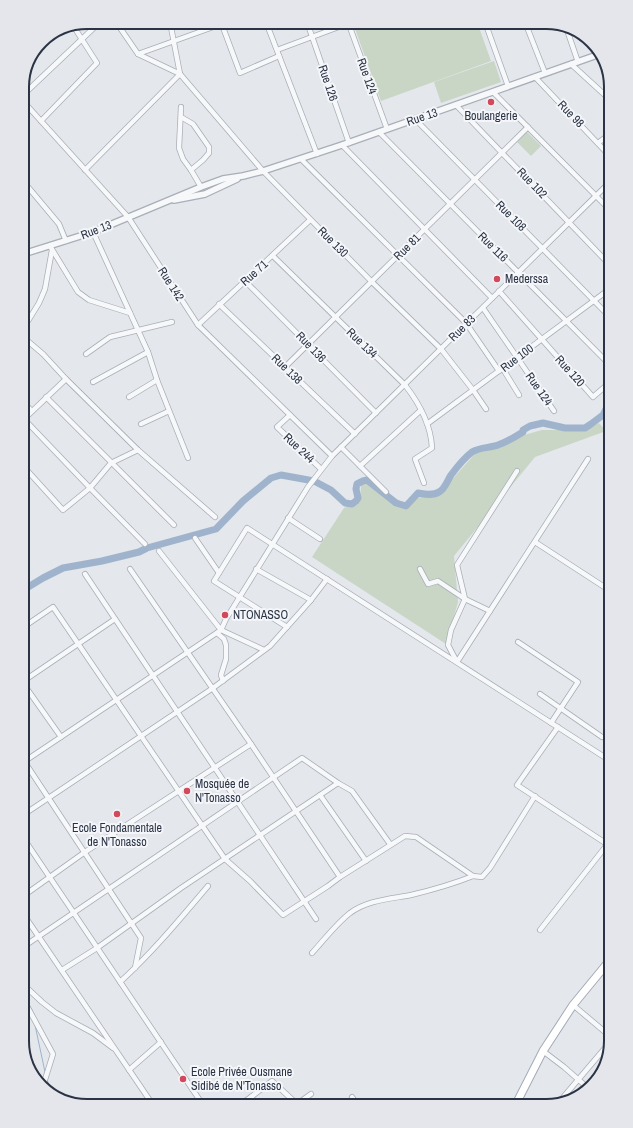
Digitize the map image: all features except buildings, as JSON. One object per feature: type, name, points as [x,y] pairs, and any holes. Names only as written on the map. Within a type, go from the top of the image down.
[{"type":"main road","points":[[519,1099],[543,1051],[573,1005],[603,969]]},
{"type":"street","points":[[29,89],[93,29]]},
{"type":"street","points":[[121,29],[138,54],[180,74]]},
{"type":"street","points":[[172,29],[180,74]]},
{"type":"street","points":[[138,54],[204,29]]},
{"type":"street","points":[[223,29],[240,74],[279,56]]},
{"type":"street","points":[[269,29],[317,154]]},
{"type":"street","name":"Rue 126","points":[[309,29],[349,143]]},
{"type":"street","points":[[277,50],[333,29]]},
{"type":"street","name":"Rue 124","points":[[351,29],[387,129]]},
{"type":"street","points":[[488,29],[508,86]]},
{"type":"street","points":[[528,29],[545,73]]},
{"type":"street","points":[[41,121],[97,63],[76,30]]},
{"type":"street","points":[[568,33],[578,62]]},
{"type":"street","name":"Rue 13","points":[[29,253],[51,248],[66,241],[93,232],[186,192],[223,180],[243,176],[317,154],[595,56]]},
{"type":"street","points":[[572,64],[604,94]]},
{"type":"street","points":[[85,170],[180,74]]},
{"type":"street","name":"Rue 130","points":[[180,74],[263,170],[310,220],[441,349],[486,409]]},
{"type":"street","name":"Rue 98","points":[[535,77],[604,150]]},
{"type":"street","points":[[493,92],[604,204]]},
{"type":"street","name":"Rue 102","points":[[456,105],[604,259]]},
{"type":"street","points":[[181,107],[179,148],[183,159],[201,187]]},
{"type":"street","name":"Rue 142","points":[[29,108],[128,217],[198,325],[332,456]]},
{"type":"street","points":[[180,117],[192,124],[209,147],[209,153],[191,170]]},
{"type":"street","name":"Rue 108","points":[[415,119],[604,311]]},
{"type":"street","name":"Rue 81","points":[[285,368],[528,127]]},
{"type":"street","name":"Rue 116","points":[[379,132],[604,358]]},
{"type":"street","points":[[598,143],[604,138]]},
{"type":"street","points":[[342,145],[492,298]]},
{"type":"street","points":[[301,158],[466,323],[519,395]]},
{"type":"street","name":"Rue 13","points":[[168,201],[205,194],[243,176]]},
{"type":"street","points":[[29,188],[59,224],[66,241]]},
{"type":"street","name":"Rue 83","points":[[219,631],[308,486],[332,456],[604,189]]},
{"type":"street","name":"Rue 71","points":[[198,325],[310,220]]},
{"type":"street","points":[[93,232],[148,352],[157,380],[188,458]]},
{"type":"street","points":[[51,248],[78,292],[89,300],[130,313]]},
{"type":"street","points":[[29,319],[39,303],[45,289],[51,248]]},
{"type":"street","name":"Rue 134","points":[[272,256],[405,385],[419,404],[432,442],[432,448],[415,459],[424,483]]},
{"type":"street","name":"Rue 136","points":[[245,281],[376,413]]},
{"type":"street","name":"Rue 120","points":[[499,291],[593,397],[604,387]]},
{"type":"street","name":"Rue 100","points":[[427,424],[604,293]]},
{"type":"street","name":"Rue 138","points":[[219,304],[355,434]]},
{"type":"street","name":"Rue 124","points":[[482,308],[554,411]]},
{"type":"street","points":[[86,354],[110,337],[172,322]]},
{"type":"street","points":[[29,342],[43,354],[66,379],[138,450],[215,517]]},
{"type":"street","points":[[93,382],[148,352]]},
{"type":"street","points":[[29,414],[66,379]]},
{"type":"street","points":[[129,397],[157,380]]},
{"type":"street","points":[[46,397],[174,525]]},
{"type":"street","points":[[29,408],[32,411]]},
{"type":"street","points":[[360,466],[421,410]]},
{"type":"street","points":[[141,424],[169,411]]},
{"type":"street","name":"Rue 244","points":[[290,415],[277,427],[320,471]]},
{"type":"street","points":[[29,424],[145,544]]},
{"type":"street","points":[[341,447],[386,492]]},
{"type":"street","points":[[29,473],[63,510],[90,488],[111,463],[138,450]]},
{"type":"street","points":[[457,662],[588,459]]},
{"type":"street","points":[[457,662],[448,645],[451,630],[464,599],[457,565],[517,471]]},
{"type":"street","points":[[288,518],[320,539]]},
{"type":"street","points":[[287,627],[214,581],[248,528],[604,756]]},
{"type":"street","points":[[194,538],[219,573]]},
{"type":"street","points":[[535,542],[604,587]]},
{"type":"street","points":[[159,551],[224,639],[226,645],[226,659],[222,675],[223,681]]},
{"type":"street","points":[[130,569],[213,688],[340,877]]},
{"type":"street","points":[[256,569],[311,600]]},
{"type":"street","points":[[420,569],[428,584],[438,581],[464,599],[490,611]]},
{"type":"street","points":[[85,574],[316,919]]},
{"type":"street","points":[[29,811],[213,688],[270,646],[311,600],[327,579]]},
{"type":"street","points":[[29,623],[53,606],[225,859],[250,881],[283,915],[390,844],[405,836],[416,837],[473,876]]},
{"type":"street","points":[[29,677],[115,619]]},
{"type":"street","points":[[219,631],[264,650]]},
{"type":"street","points":[[29,760],[219,631]]},
{"type":"street","points":[[518,642],[578,682],[551,723]]},
{"type":"street","points":[[29,692],[61,738]]},
{"type":"street","points":[[540,694],[602,737]]},
{"type":"street","points":[[558,727],[517,784],[604,841]]},
{"type":"street","points":[[29,892],[85,852],[251,744]]},
{"type":"street","points":[[29,943],[302,758],[352,791],[390,844]]},
{"type":"street","points":[[29,767],[141,938],[135,968]]},
{"type":"street","points":[[62,970],[97,948],[131,923],[338,782]]},
{"type":"street","points":[[320,795],[366,861]]},
{"type":"street","points":[[312,953],[333,929],[350,913],[370,902],[412,895],[473,876],[482,877],[490,868],[535,796]]},
{"type":"street","points":[[29,846],[199,1099]]},
{"type":"street","points":[[540,930],[604,850]]},
{"type":"street","points":[[120,982],[135,968],[208,886]]},
{"type":"street","points":[[29,922],[149,1099]]},
{"type":"street","points":[[29,990],[56,1013],[93,1033],[116,1050]]},
{"type":"street","points":[[573,1005],[604,1031]]},
{"type":"street","points":[[29,1010],[53,1054],[45,1081]]},
{"type":"street","points":[[129,1070],[161,1042]]},
{"type":"street","points":[[543,1051],[584,1085]]},
{"type":"street","points":[[564,1096],[604,1051]]},
{"type":"street","points":[[248,1099],[272,1081],[292,1099]]},
{"type":"street","points":[[304,1099],[311,1094]]},
{"type":"green space","points":[[355,29],[480,29],[491,61],[381,101]]},
{"type":"green space","points":[[494,61],[501,82],[441,103],[434,82]]},
{"type":"green space","points":[[527,132],[541,146],[531,156],[517,142]]},
{"type":"green space","points":[[599,423],[604,429],[604,432],[535,457],[454,556],[458,602],[446,644],[312,557],[344,508],[360,501],[361,486],[366,483],[404,503],[416,498],[439,494],[481,447],[542,430],[584,430]]},
{"type":"waterway","points":[[498,100],[525,128]]},
{"type":"waterway","points":[[528,130],[593,196]]},
{"type":"waterway","points":[[595,198],[604,207]]},
{"type":"waterway","points":[[29,587],[63,568],[139,552],[147,548],[216,529],[243,501],[271,478],[281,475],[314,481],[331,490],[345,503],[352,504],[358,498],[356,489],[357,484],[367,480],[396,503],[406,506],[418,493],[431,494],[441,491],[458,466],[475,450],[501,444],[520,434],[523,430],[530,426],[543,423],[565,428],[585,428],[604,413]]},
{"type":"waterway","points":[[29,1005],[32,1010]]},
{"type":"waterway","points":[[35,1025],[45,1072]]},
{"type":"waterway","points":[[47,1079],[49,1085]]},
{"type":"place","name":"Boulangerie","points":[[491,102]]},
{"type":"place","name":"Mederssa","points":[[497,279]]},
{"type":"place","name":"NTONASSO","points":[[225,615]]},
{"type":"place","name":"Mosquée de N'Tonasso","points":[[187,791]]},
{"type":"place","name":"Ecole Fondamentale de N'Tonasso","points":[[117,814]]},
{"type":"place","name":"Ecole Privée Ousmane Sidibé de N'Tonasso","points":[[183,1079]]}]
